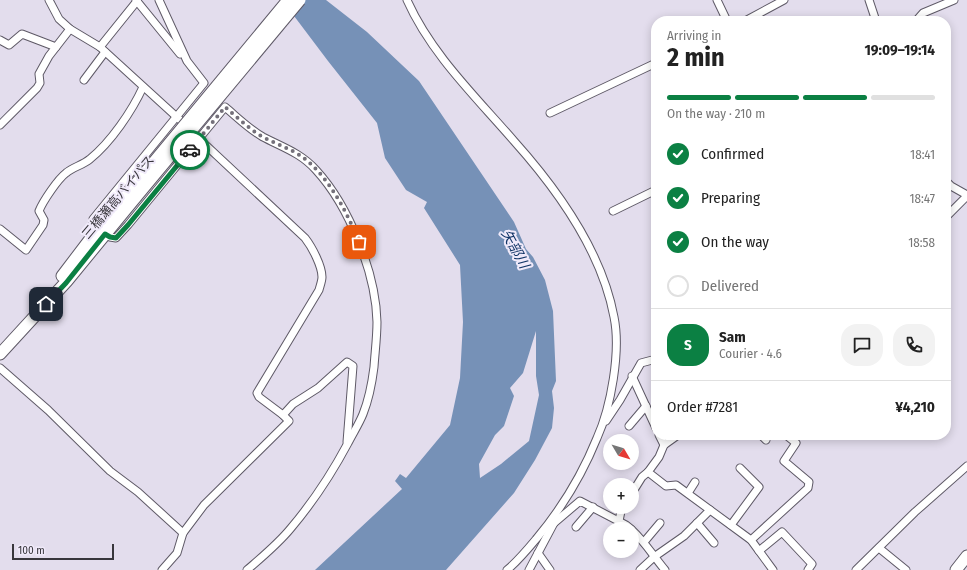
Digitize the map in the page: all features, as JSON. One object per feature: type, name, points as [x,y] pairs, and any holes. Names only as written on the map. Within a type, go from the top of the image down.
[{"type":"highway","name":"三橋瀬高バイパス","points":[[132,195],[288,0]]},
{"type":"highway","name":"三橋瀬高バイパス","points":[[0,343],[101,232],[300,0]]},
{"type":"highway","name":"三橋瀬高バイパス","points":[[0,354],[66,283],[101,232]]},
{"type":"highway","points":[[956,570],[967,556]]},
{"type":"street","points":[[49,0],[59,19],[70,29],[103,49],[305,238],[311,246],[321,272],[322,279],[319,290],[257,392],[259,397],[283,415],[288,421],[204,505],[183,532],[177,553],[162,570]]},
{"type":"street","points":[[159,0],[187,61]]},
{"type":"street","points":[[407,0],[416,20],[455,75],[516,142],[556,194],[572,217],[589,247],[601,273],[615,318],[616,340],[612,388],[603,425]]},
{"type":"street","points":[[717,0],[725,16]]},
{"type":"street","points":[[754,16],[784,0]]},
{"type":"street","points":[[869,0],[874,16]]},
{"type":"street","points":[[920,16],[923,13],[954,0]]},
{"type":"street","points":[[84,80],[103,49],[137,1],[225,107],[247,127],[302,157],[315,169],[334,192],[352,224],[363,253],[372,289],[377,320],[376,350],[368,398],[361,419],[342,456],[323,486],[291,528],[273,547],[247,570]]},
{"type":"street","points":[[0,125],[37,88],[40,83],[39,74],[56,47],[70,29]]},
{"type":"street","points":[[0,40],[9,45],[22,34],[56,47]]},
{"type":"street","points":[[550,113],[651,65]]},
{"type":"street","points":[[204,83],[93,219],[93,226],[110,237],[116,238],[225,107]]},
{"type":"street","points":[[0,229],[26,250],[43,225],[44,220],[39,210],[42,204],[66,173],[89,160],[106,143],[135,105],[143,87]]},
{"type":"street","points":[[951,186],[967,195],[951,212]]},
{"type":"street","points":[[614,211],[651,192]]},
{"type":"street","points":[[529,570],[553,522],[579,477],[603,425],[620,400],[632,376],[641,363],[651,360]]},
{"type":"street","points":[[283,415],[293,404],[318,388],[347,362],[353,366],[347,444]]},
{"type":"street","points":[[0,368],[48,410],[110,471],[138,492],[183,532]]},
{"type":"street","points":[[632,376],[651,417]]},
{"type":"street","points":[[629,426],[646,406]]},
{"type":"street","points":[[662,440],[664,445]]},
{"type":"street","points":[[639,482],[659,457],[664,445],[671,440]]},
{"type":"street","points":[[751,540],[808,488],[809,482],[784,461],[796,443],[792,440]]},
{"type":"street","points":[[856,570],[915,512],[967,466]]},
{"type":"street","points":[[731,525],[759,486],[740,468]]},
{"type":"street","points":[[648,472],[666,486],[676,484],[751,540],[773,570]]},
{"type":"street","points":[[688,493],[695,482]]},
{"type":"street","points":[[507,570],[553,522],[580,500],[619,521],[620,514]]},
{"type":"street","points":[[576,527],[593,507]]},
{"type":"street","points":[[640,570],[684,536],[710,510]]},
{"type":"street","points":[[644,542],[660,523]]},
{"type":"street","points":[[697,523],[714,543]]},
{"type":"street","points":[[760,551],[782,532],[812,564],[808,570]]},
{"type":"street","points":[[639,537],[665,570]]},
{"type":"street","points":[[879,548],[906,570]]},
{"type":"street","points":[[538,554],[550,570]]},
{"type":"water","name":"矢部川","points":[[282,0],[326,0],[367,32],[419,81],[514,222],[526,249],[533,257],[545,280],[553,311],[556,381],[552,391],[554,408],[552,428],[535,460],[514,493],[446,570],[315,570],[402,489],[395,481],[400,474],[406,478],[450,425],[460,378],[463,322],[460,265],[424,208],[427,202],[406,190],[385,158],[377,123]],"holes":[[[536,331],[536,376],[539,395],[529,441],[501,464],[480,478],[479,464],[495,435],[504,426],[514,396],[510,388],[523,373]]]},
{"type":"way so far","points":[[190,150],[225,107],[247,127],[302,157],[315,169],[334,192],[352,224],[359,242]]},
{"type":"route","points":[[46,304],[66,283],[105,234],[116,238],[190,150]]}]
